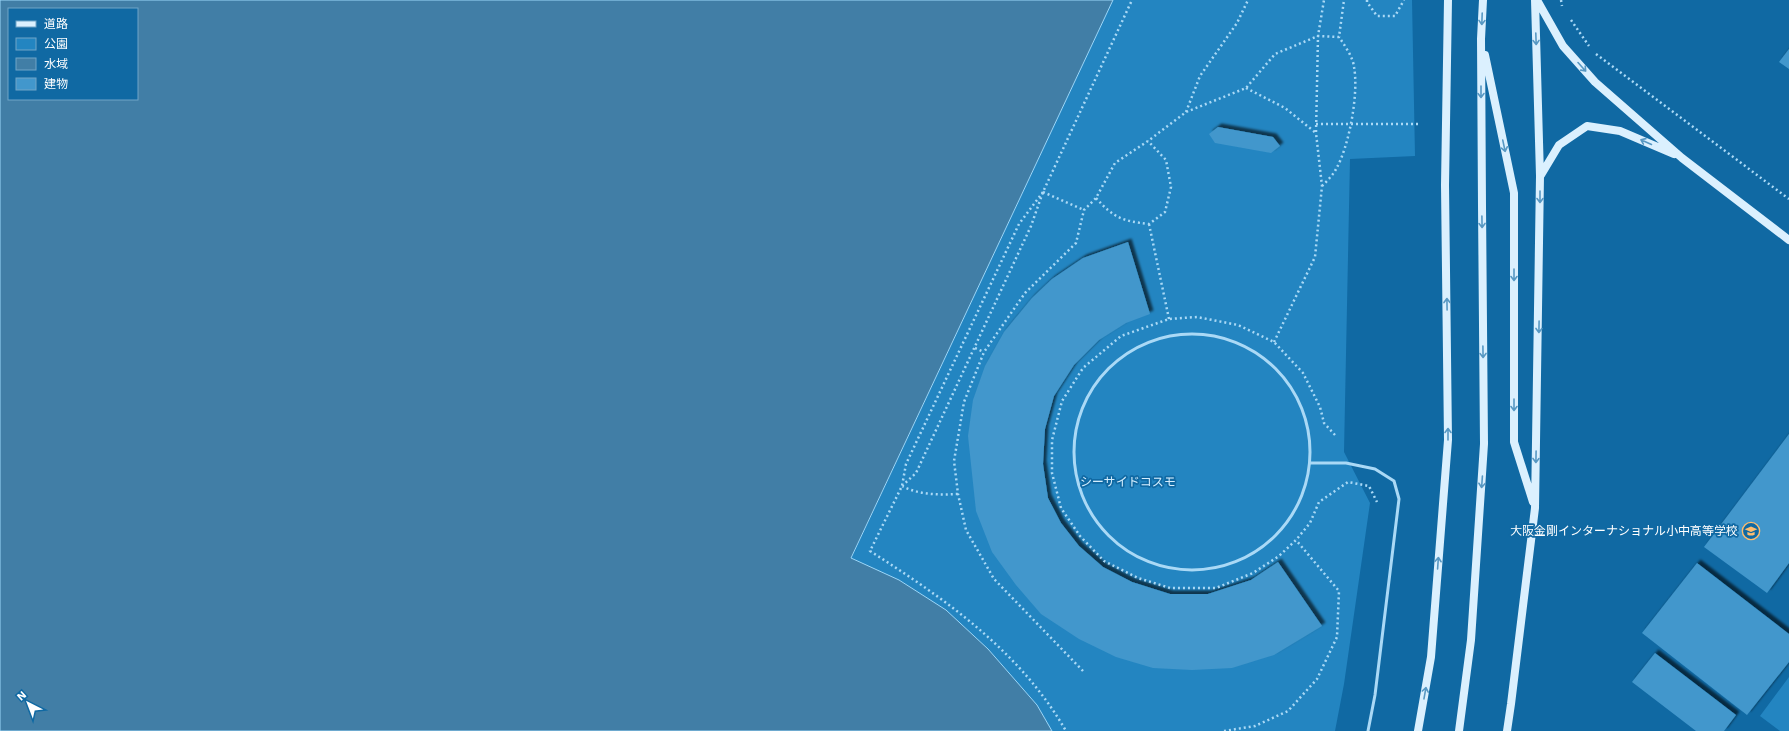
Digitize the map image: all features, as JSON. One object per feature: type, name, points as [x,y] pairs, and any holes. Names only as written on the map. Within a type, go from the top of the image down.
[{"type":"street","points":[[1418,731],[1431,657],[1448,440],[1445,185],[1448,0]]},
{"type":"street","points":[[1458,731],[1471,640],[1484,444],[1481,39],[1483,0]]},
{"type":"street","points":[[1536,0],[1563,46],[1595,82],[1682,158],[1789,240]]},
{"type":"street","points":[[1506,731],[1512,704],[1535,508],[1540,176],[1536,0]]},
{"type":"street","points":[[1481,39],[1514,193],[1514,442],[1535,508]]},
{"type":"street","points":[[1540,176],[1560,144],[1587,126],[1620,131],[1682,158]]},
{"type":"lane","points":[[1191,334],[1229,340],[1263,357],[1289,384],[1305,418],[1311,463],[1302,495],[1282,530],[1250,555],[1212,569],[1172,570],[1134,557],[1103,532],[1082,498],[1073,459],[1078,419],[1094,385],[1120,357],[1154,340],[1191,334]]},
{"type":"lane","points":[[1311,463],[1346,463],[1375,469],[1394,481],[1399,499],[1375,695],[1368,731]]},
{"type":"path","points":[[902,486],[916,473],[1032,226],[1043,192],[1132,0]]},
{"type":"path","points":[[1186,112],[1200,76],[1237,23],[1248,0]]},
{"type":"path","points":[[1274,342],[1315,257],[1322,186],[1316,133],[1318,36],[1324,0]]},
{"type":"path","points":[[1322,186],[1336,170],[1346,146],[1355,91],[1354,66],[1346,47],[1339,37],[1344,0]]},
{"type":"path","points":[[1367,0],[1366,2],[1377,16],[1395,16],[1404,0]]},
{"type":"path","points":[[1560,0],[1564,10]]},
{"type":"path","points":[[1568,16],[1593,52],[1789,199]]},
{"type":"path","points":[[1083,671],[994,579],[966,530],[958,494],[954,461],[964,402],[984,352],[1024,293],[1076,243],[1084,210],[1096,198],[1115,163],[1148,141],[1186,112],[1246,88],[1275,54],[1318,36],[1339,37]]},
{"type":"path","points":[[1246,88],[1284,108],[1316,133]]},
{"type":"path","points":[[1316,124],[1420,124]]},
{"type":"path","points":[[1096,198],[1110,213],[1131,222],[1149,224],[1165,212],[1171,187],[1166,160],[1148,141]]},
{"type":"path","points":[[1043,192],[1084,210]]},
{"type":"path","points":[[1043,192],[1019,224],[906,464],[902,486],[870,552],[917,581],[988,636],[1029,677],[1056,713],[1066,731]]},
{"type":"path","points":[[1149,224],[1168,319]]},
{"type":"path","points":[[1336,435],[1324,423],[1320,407],[1303,373],[1274,342],[1238,325],[1197,317],[1168,319],[1122,336],[1083,368],[1062,401],[1052,440],[1052,474],[1061,508],[1080,536],[1104,561],[1138,578],[1170,588],[1216,588],[1253,573],[1279,556],[1296,540],[1310,523],[1319,502],[1348,482],[1370,486],[1377,502]]},
{"type":"path","points":[[975,348],[984,352]]},
{"type":"path","points":[[902,486],[911,491],[940,495],[958,494]]},
{"type":"path","points":[[1224,731],[1255,726],[1288,711],[1317,679],[1336,637],[1339,591],[1296,540]]},
{"type":"green space","name":"シーサイドコスモ","points":[[1113,0],[1412,0],[1415,156],[1350,159],[1344,452],[1370,503],[1344,684],[1335,731],[1052,731],[1037,705],[988,649],[946,610],[899,580],[851,559]]},
{"type":"green space","points":[[1789,677],[1789,731],[1780,731],[1760,716]]},
{"type":"water","points":[[0,0],[1113,0],[851,558],[899,580],[946,610],[988,649],[1037,705],[1052,731],[0,731]]},
{"type":"building","points":[[1789,49],[1789,69],[1779,62]]},
{"type":"building","points":[[1218,127],[1273,137],[1280,146],[1271,153],[1215,143],[1209,134]]},
{"type":"building","points":[[1128,242],[1150,314],[1126,323],[1099,340],[1074,365],[1054,396],[1045,429],[1043,464],[1048,498],[1061,523],[1079,546],[1103,567],[1132,582],[1170,594],[1208,594],[1251,580],[1278,562],[1322,626],[1274,655],[1232,668],[1192,670],[1153,668],[1116,657],[1079,639],[1041,614],[1016,585],[992,552],[976,511],[968,436],[973,400],[985,366],[1004,332],[1032,298],[1052,279],[1083,258]]},
{"type":"building","points":[[1789,434],[1789,563],[1767,593],[1704,547]]},
{"type":"building","points":[[1697,563],[1789,634],[1789,662],[1747,715],[1642,633]]},
{"type":"building","points":[[1655,653],[1736,715],[1724,731],[1696,731],[1632,682]]},
{"type":"place","name":"大阪金剛インターナショナル小中高等学校","points":[[1751,531]]}]
